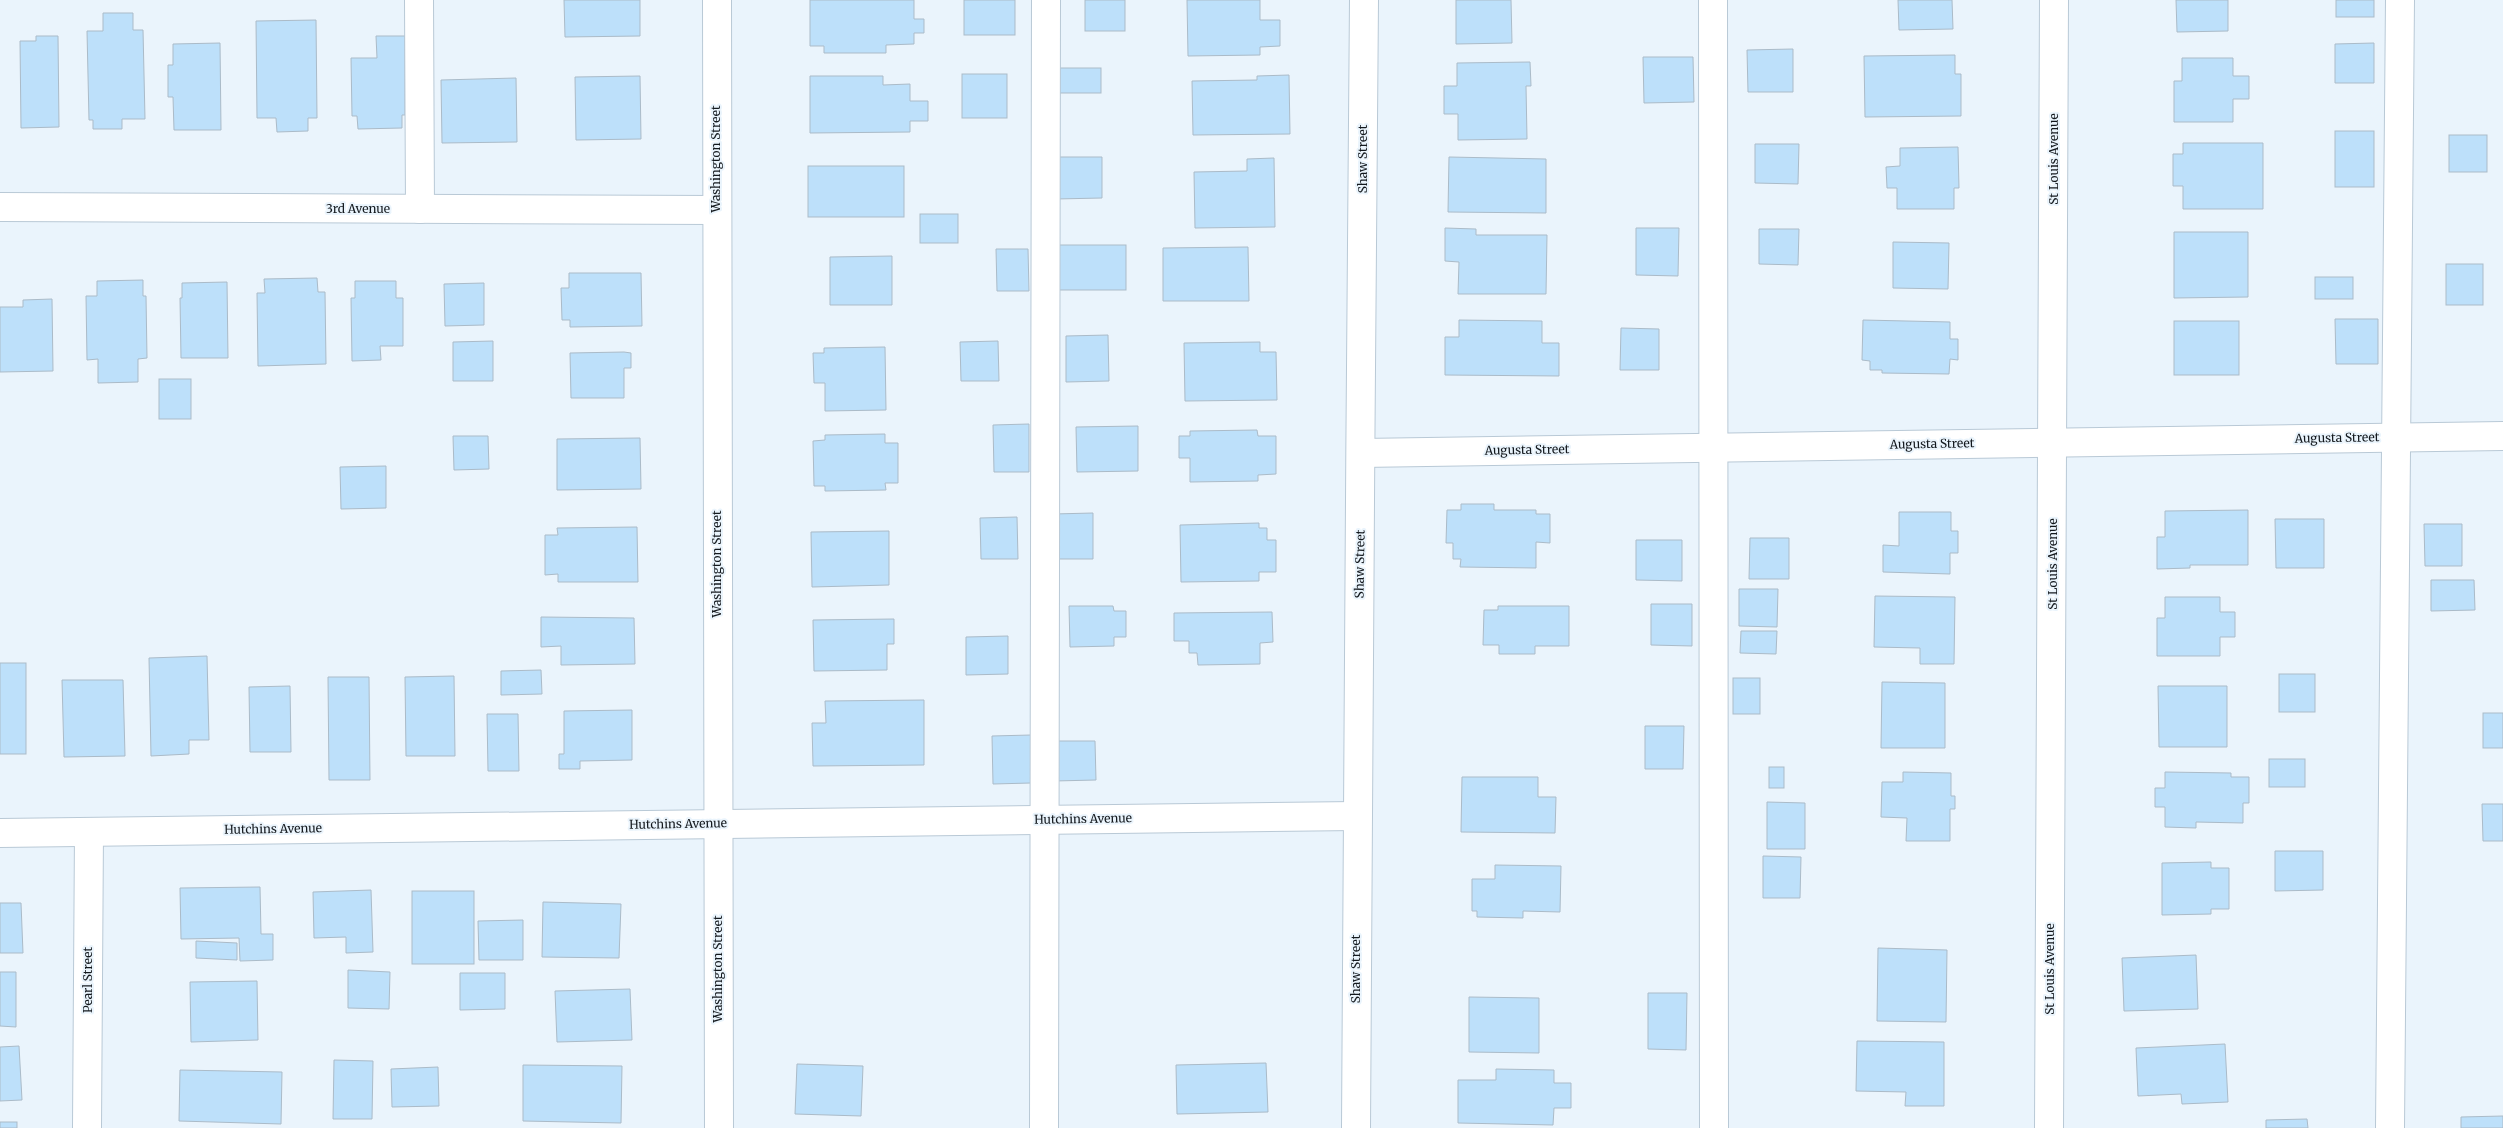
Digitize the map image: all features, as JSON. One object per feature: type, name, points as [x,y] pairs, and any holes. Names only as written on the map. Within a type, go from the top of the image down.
[{"type":"street","points":[[419,0],[420,209]]},
{"type":"street","name":"Washington Street","points":[[717,0],[719,1128]]},
{"type":"street","points":[[1044,1128],[1046,0]]},
{"type":"street","name":"Shaw Street","points":[[1356,1128],[1356,816],[1362,453],[1364,0]]},
{"type":"street","points":[[1713,0],[1714,1128]]},
{"type":"street","name":"St Louis Avenue","points":[[2049,1128],[2054,443],[2054,0]]},
{"type":"street","points":[[2390,1128],[2400,0]]},
{"type":"street","name":"3rd Avenue","points":[[0,207],[716,210]]},
{"type":"street","name":"Augusta Street","points":[[1362,453],[2503,436]]},
{"type":"street","name":"Hutchins Avenue","points":[[0,833],[1356,816]]},
{"type":"street","name":"Pearl Street","points":[[87,1128],[89,832]]},
{"type":"building","points":[[564,0],[640,0],[640,36],[565,37]]},
{"type":"building","points":[[810,0],[914,0],[914,19],[924,19],[924,33],[914,33],[914,44],[886,45],[886,53],[824,53],[824,46],[810,46]]},
{"type":"building","points":[[964,0],[1015,0],[1015,35],[964,35]]},
{"type":"building","points":[[1085,0],[1125,0],[1125,31],[1085,31]]},
{"type":"building","points":[[1187,0],[1260,0],[1260,20],[1280,20],[1280,46],[1260,47],[1260,55],[1188,56]]},
{"type":"building","points":[[1456,0],[1511,0],[1512,43],[1456,44]]},
{"type":"building","points":[[1898,0],[1952,0],[1953,29],[1899,30]]},
{"type":"building","points":[[2176,0],[2228,0],[2228,31],[2177,32]]},
{"type":"building","points":[[2336,0],[2374,0],[2374,17],[2336,17]]},
{"type":"building","points":[[103,13],[133,13],[133,30],[143,30],[145,119],[122,119],[122,129],[93,129],[93,120],[89,120],[87,31],[103,31]]},
{"type":"building","points":[[316,20],[317,118],[308,118],[308,131],[277,132],[276,118],[257,118],[256,21]]},
{"type":"building","points":[[36,36],[58,36],[59,127],[21,128],[20,41],[36,41]]},
{"type":"building","points":[[376,36],[405,36],[405,115],[402,115],[402,128],[358,129],[357,116],[352,116],[351,58],[377,58]]},
{"type":"building","points":[[220,43],[221,130],[174,130],[173,97],[168,97],[168,65],[173,65],[173,44]]},
{"type":"building","points":[[2374,43],[2374,83],[2335,83],[2335,44]]},
{"type":"building","points":[[1793,49],[1793,92],[1748,92],[1747,50]]},
{"type":"building","points":[[1955,55],[1955,74],[1961,74],[1961,116],[1865,117],[1864,56]]},
{"type":"building","points":[[1643,57],[1693,57],[1694,102],[1644,103]]},
{"type":"building","points":[[2182,58],[2233,58],[2233,76],[2249,76],[2249,99],[2233,99],[2233,122],[2174,122],[2174,81],[2182,81]]},
{"type":"building","points":[[1530,62],[1531,86],[1526,86],[1527,139],[1458,140],[1458,114],[1444,114],[1444,86],[1457,86],[1457,63]]},
{"type":"building","points":[[1057,68],[1101,68],[1101,93],[1057,93]]},
{"type":"building","points":[[962,74],[1007,74],[1007,118],[962,118]]},
{"type":"building","points":[[1289,75],[1290,134],[1193,135],[1192,81],[1257,80],[1257,76]]},
{"type":"building","points":[[640,76],[641,139],[576,140],[575,77]]},
{"type":"building","points":[[810,76],[883,76],[883,85],[910,84],[910,101],[928,101],[928,121],[910,121],[910,132],[810,133]]},
{"type":"building","points":[[516,78],[517,142],[442,143],[441,80]]},
{"type":"building","points":[[2335,131],[2374,131],[2374,187],[2335,187]]},
{"type":"building","points":[[2449,135],[2487,135],[2487,172],[2449,172]]},
{"type":"building","points":[[2183,143],[2263,143],[2263,209],[2183,209],[2183,186],[2173,186],[2173,154],[2183,154]]},
{"type":"building","points":[[1755,144],[1799,144],[1798,184],[1755,183]]},
{"type":"building","points":[[1958,147],[1959,188],[1954,188],[1954,209],[1897,209],[1897,188],[1887,188],[1886,167],[1900,166],[1900,148]]},
{"type":"building","points":[[1056,157],[1102,157],[1102,198],[1056,199]]},
{"type":"building","points":[[1449,157],[1546,159],[1546,213],[1448,212]]},
{"type":"building","points":[[1274,158],[1275,227],[1195,228],[1194,172],[1247,171],[1247,159]]},
{"type":"building","points":[[808,166],[904,166],[904,217],[808,217]]},
{"type":"building","points":[[920,214],[958,214],[958,243],[920,243]]},
{"type":"building","points":[[1445,228],[1476,229],[1476,235],[1547,235],[1546,294],[1458,294],[1459,262],[1445,261]]},
{"type":"building","points":[[1636,228],[1679,228],[1678,276],[1636,275]]},
{"type":"building","points":[[1759,229],[1799,229],[1798,265],[1759,264]]},
{"type":"building","points":[[2174,232],[2248,232],[2248,297],[2174,298]]},
{"type":"building","points":[[1893,242],[1949,243],[1948,289],[1893,288]]},
{"type":"building","points":[[1057,245],[1126,245],[1126,290],[1057,290]]},
{"type":"building","points":[[1248,247],[1249,301],[1163,301],[1163,248]]},
{"type":"building","points":[[996,249],[1028,249],[1029,291],[997,291]]},
{"type":"building","points":[[892,256],[892,305],[830,305],[830,257]]},
{"type":"building","points":[[2446,264],[2483,264],[2483,305],[2446,305]]},
{"type":"building","points":[[569,273],[641,273],[642,326],[570,327],[570,320],[562,320],[561,288],[569,288]]},
{"type":"building","points":[[2315,277],[2353,277],[2353,299],[2315,299]]},
{"type":"building","points":[[317,278],[318,292],[325,292],[326,364],[258,366],[257,293],[265,293],[264,279]]},
{"type":"building","points":[[143,280],[143,296],[146,296],[147,358],[138,359],[138,382],[98,383],[98,359],[87,360],[86,296],[97,296],[97,281]]},
{"type":"building","points":[[355,281],[396,281],[396,298],[403,298],[403,346],[380,346],[381,360],[352,361],[351,298],[355,298]]},
{"type":"building","points":[[227,282],[228,358],[181,358],[180,298],[182,298],[182,283]]},
{"type":"building","points":[[484,283],[484,325],[445,326],[444,284]]},
{"type":"building","points":[[52,299],[53,371],[0,372],[0,307],[23,307],[23,300]]},
{"type":"building","points":[[2335,319],[2378,319],[2378,364],[2336,364]]},
{"type":"building","points":[[1459,320],[1542,321],[1542,343],[1559,343],[1559,376],[1445,375],[1445,337],[1459,337]]},
{"type":"building","points":[[1863,320],[1950,322],[1950,339],[1958,339],[1958,360],[1950,359],[1949,374],[1882,373],[1882,370],[1870,370],[1870,361],[1862,360]]},
{"type":"building","points":[[2174,321],[2239,321],[2239,375],[2174,375]]},
{"type":"building","points":[[1621,328],[1659,329],[1659,370],[1620,370]]},
{"type":"building","points":[[1108,335],[1109,381],[1066,382],[1066,336]]},
{"type":"building","points":[[493,341],[493,381],[453,381],[453,342]]},
{"type":"building","points":[[998,341],[999,381],[961,381],[960,342]]},
{"type":"building","points":[[1260,342],[1260,352],[1276,352],[1277,400],[1185,401],[1184,343]]},
{"type":"building","points":[[885,347],[886,410],[825,411],[825,383],[814,383],[813,353],[824,353],[824,348]]},
{"type":"building","points":[[570,353],[631,353],[631,368],[624,368],[624,398],[571,398]]},
{"type":"building","points":[[159,379],[191,379],[191,419],[159,419]]},
{"type":"building","points":[[1029,424],[1029,472],[994,472],[993,425]]},
{"type":"building","points":[[1138,426],[1138,471],[1077,472],[1076,427]]},
{"type":"building","points":[[1257,430],[1258,436],[1276,436],[1276,474],[1258,475],[1258,481],[1190,482],[1190,458],[1179,458],[1179,436],[1190,436],[1190,431]]},
{"type":"building","points":[[885,434],[885,443],[898,443],[898,483],[885,483],[886,490],[825,491],[825,486],[814,486],[813,441],[825,440],[825,435]]},
{"type":"building","points":[[453,436],[488,436],[489,469],[454,470]]},
{"type":"building","points":[[640,438],[641,489],[557,490],[557,439]]},
{"type":"building","points":[[386,466],[386,508],[341,509],[340,467]]},
{"type":"building","points":[[1461,504],[1494,504],[1494,510],[1536,510],[1536,514],[1550,514],[1550,543],[1536,542],[1536,568],[1460,567],[1461,559],[1453,559],[1453,543],[1446,543],[1447,510],[1461,510]]},
{"type":"building","points":[[2248,510],[2248,565],[2190,565],[2190,568],[2157,569],[2157,537],[2165,537],[2165,511]]},
{"type":"building","points":[[1899,512],[1951,512],[1951,531],[1958,531],[1958,553],[1950,553],[1950,574],[1883,572],[1883,545],[1899,546]]},
{"type":"building","points":[[1093,513],[1093,559],[1054,559],[1053,514]]},
{"type":"building","points":[[1017,517],[1018,559],[981,559],[980,518]]},
{"type":"building","points":[[2275,519],[2324,519],[2324,568],[2276,568]]},
{"type":"building","points":[[1259,523],[1259,528],[1267,528],[1267,540],[1276,540],[1276,572],[1259,572],[1259,581],[1181,582],[1180,525]]},
{"type":"building","points":[[2424,524],[2462,524],[2462,566],[2425,566]]},
{"type":"building","points":[[637,527],[638,582],[558,582],[558,574],[545,575],[545,535],[558,535],[557,528]]},
{"type":"building","points":[[889,531],[889,585],[812,587],[811,532]]},
{"type":"building","points":[[1750,538],[1789,538],[1789,579],[1749,579]]},
{"type":"building","points":[[1636,540],[1682,540],[1682,581],[1636,580]]},
{"type":"building","points":[[2431,580],[2474,580],[2475,610],[2431,611]]},
{"type":"building","points":[[1739,589],[1778,589],[1777,627],[1739,626]]},
{"type":"building","points":[[1875,596],[1955,597],[1954,664],[1920,664],[1920,648],[1874,647]]},
{"type":"building","points":[[2165,597],[2220,597],[2220,612],[2235,612],[2235,637],[2220,637],[2220,656],[2157,656],[2157,618],[2165,618]]},
{"type":"building","points":[[1651,604],[1692,604],[1692,646],[1651,645]]},
{"type":"building","points":[[1069,606],[1113,606],[1114,611],[1126,611],[1126,637],[1114,637],[1114,646],[1070,647]]},
{"type":"building","points":[[1498,606],[1569,606],[1569,646],[1535,646],[1535,654],[1499,654],[1499,645],[1483,645],[1484,610],[1498,610]]},
{"type":"building","points":[[1272,612],[1273,642],[1260,643],[1260,664],[1198,665],[1197,653],[1189,653],[1189,641],[1174,641],[1174,613]]},
{"type":"building","points":[[541,617],[634,618],[635,664],[561,665],[561,646],[541,647]]},
{"type":"building","points":[[894,619],[894,644],[887,644],[887,670],[814,671],[813,620]]},
{"type":"building","points":[[1741,631],[1777,631],[1776,654],[1740,653]]},
{"type":"building","points":[[1008,636],[1008,674],[966,675],[966,637]]},
{"type":"building","points":[[207,656],[209,740],[189,740],[189,754],[151,756],[149,658]]},
{"type":"building","points":[[0,663],[26,663],[26,754],[0,754]]},
{"type":"building","points":[[541,670],[542,694],[501,695],[501,671]]},
{"type":"building","points":[[2279,674],[2315,674],[2315,712],[2279,712]]},
{"type":"building","points":[[454,676],[455,756],[406,756],[405,677]]},
{"type":"building","points":[[328,677],[369,677],[370,780],[329,780]]},
{"type":"building","points":[[1733,678],[1760,678],[1760,714],[1733,714]]},
{"type":"building","points":[[62,680],[123,680],[125,756],[64,757]]},
{"type":"building","points":[[1882,682],[1945,683],[1945,748],[1881,748]]},
{"type":"building","points":[[290,686],[291,752],[250,752],[249,687]]},
{"type":"building","points":[[2158,686],[2227,686],[2227,747],[2159,747]]},
{"type":"building","points":[[924,700],[924,765],[813,766],[812,723],[826,723],[825,701]]},
{"type":"building","points":[[632,710],[632,760],[580,761],[580,769],[559,769],[559,754],[564,754],[564,711]]},
{"type":"building","points":[[2483,713],[2503,713],[2503,748],[2483,748]]},
{"type":"building","points":[[487,714],[518,714],[519,771],[488,771]]},
{"type":"building","points":[[1645,726],[1684,726],[1683,769],[1645,769]]},
{"type":"building","points":[[1031,735],[1031,783],[993,784],[992,736]]},
{"type":"building","points":[[1053,741],[1095,741],[1096,780],[1054,781]]},
{"type":"building","points":[[2269,759],[2305,759],[2305,787],[2269,787]]},
{"type":"building","points":[[1769,767],[1784,767],[1784,788],[1769,788]]},
{"type":"building","points":[[1903,772],[1951,773],[1951,796],[1955,796],[1955,809],[1950,809],[1950,841],[1906,841],[1907,818],[1881,817],[1882,782],[1903,782]]},
{"type":"building","points":[[2165,772],[2231,773],[2231,777],[2249,777],[2249,803],[2243,803],[2243,823],[2196,822],[2196,828],[2165,827],[2165,807],[2155,807],[2155,788],[2165,788]]},
{"type":"building","points":[[1462,777],[1538,777],[1538,797],[1556,797],[1555,833],[1461,832]]},
{"type":"building","points":[[1767,802],[1805,803],[1805,849],[1767,849]]},
{"type":"building","points":[[2482,804],[2503,804],[2503,841],[2483,841]]},
{"type":"building","points":[[2275,851],[2323,851],[2323,890],[2275,891]]},
{"type":"building","points":[[1763,856],[1801,857],[1800,898],[1763,898]]},
{"type":"building","points":[[2211,862],[2211,868],[2229,868],[2229,909],[2211,909],[2211,914],[2162,915],[2162,863]]},
{"type":"building","points":[[1495,865],[1561,866],[1560,912],[1523,911],[1523,918],[1477,917],[1477,911],[1472,911],[1472,879],[1495,879]]},
{"type":"building","points":[[260,887],[261,934],[273,934],[273,960],[240,961],[239,938],[181,939],[180,888]]},
{"type":"building","points":[[371,890],[373,952],[346,953],[346,937],[314,938],[313,892]]},
{"type":"building","points":[[412,891],[474,891],[474,964],[412,964]]},
{"type":"building","points":[[543,902],[621,904],[619,958],[542,957]]},
{"type":"building","points":[[0,903],[21,903],[23,953],[0,953]]},
{"type":"building","points":[[523,920],[523,960],[479,960],[478,921]]},
{"type":"building","points":[[196,941],[237,943],[237,960],[196,958]]},
{"type":"building","points":[[1878,948],[1947,950],[1946,1022],[1877,1021]]},
{"type":"building","points":[[2196,955],[2198,1009],[2124,1011],[2122,958]]},
{"type":"building","points":[[348,970],[390,972],[389,1009],[348,1008]]},
{"type":"building","points":[[0,972],[16,972],[16,1027],[0,1026]]},
{"type":"building","points":[[460,973],[505,973],[505,1009],[460,1010]]},
{"type":"building","points":[[257,981],[258,1040],[191,1042],[190,982]]},
{"type":"building","points":[[630,989],[632,1040],[557,1042],[555,991]]},
{"type":"building","points":[[1648,993],[1687,993],[1686,1050],[1648,1049]]},
{"type":"building","points":[[1469,997],[1539,998],[1539,1053],[1469,1052]]},
{"type":"building","points":[[1857,1041],[1944,1042],[1944,1106],[1905,1106],[1906,1092],[1856,1091]]},
{"type":"building","points":[[2225,1044],[2228,1102],[2182,1104],[2181,1094],[2138,1096],[2136,1048]]},
{"type":"building","points":[[19,1046],[22,1100],[0,1101],[0,1047]]},
{"type":"building","points":[[334,1060],[373,1061],[372,1119],[333,1119]]},
{"type":"building","points":[[1266,1063],[1268,1112],[1177,1114],[1176,1065]]},
{"type":"building","points":[[797,1064],[863,1066],[861,1116],[795,1114]]},
{"type":"building","points":[[523,1065],[622,1066],[621,1123],[523,1121]]},
{"type":"building","points":[[438,1067],[439,1106],[392,1107],[391,1069]]},
{"type":"building","points":[[1496,1069],[1554,1070],[1554,1083],[1571,1083],[1571,1108],[1554,1108],[1553,1125],[1458,1123],[1458,1080],[1496,1080]]},
{"type":"building","points":[[180,1070],[282,1072],[281,1124],[179,1121]]},
{"type":"building","points":[[2503,1116],[2503,1128],[2461,1128],[2461,1117]]},
{"type":"building","points":[[2307,1119],[2308,1128],[2266,1128],[2266,1120]]},
{"type":"building","points":[[0,1122],[17,1122],[17,1128],[0,1128]]}]
